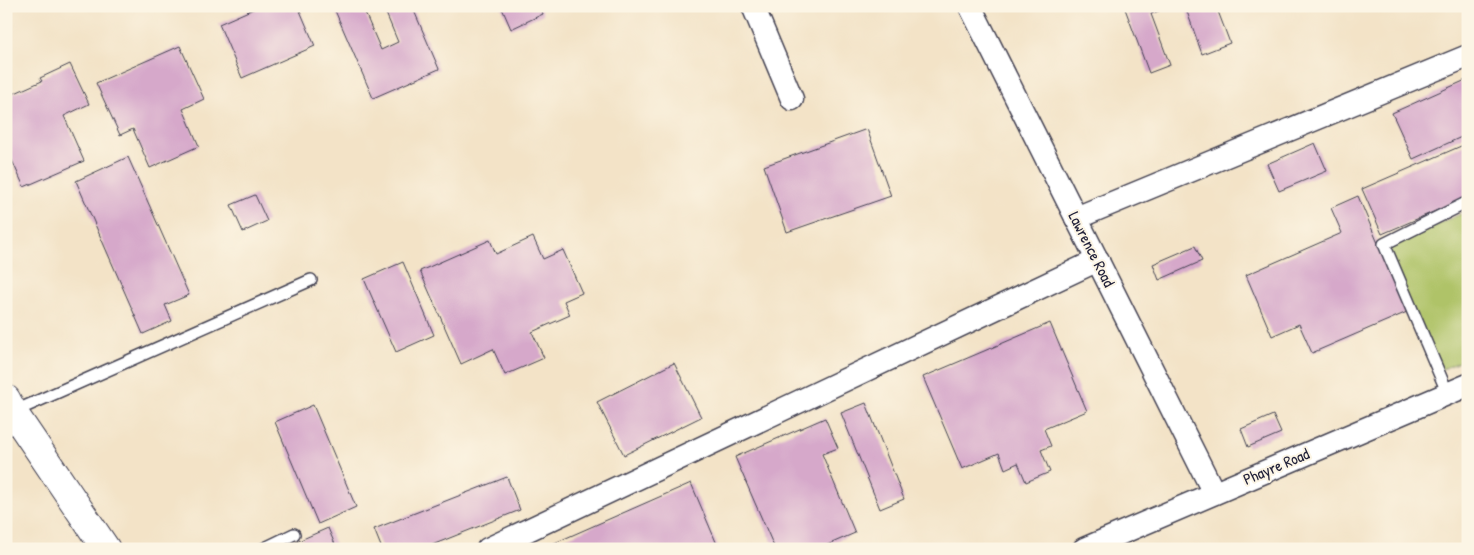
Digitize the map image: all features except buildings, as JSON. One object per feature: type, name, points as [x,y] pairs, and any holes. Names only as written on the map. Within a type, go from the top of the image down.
[{"type":"highway","points":[[10,405],[106,549]]},
{"type":"street","points":[[754,6],[792,99]]},
{"type":"street","name":"Lawrence Road","points":[[970,6],[1214,493]]},
{"type":"street","points":[[1076,218],[1468,56]]},
{"type":"street","points":[[488,549],[1098,260]]},
{"type":"street","name":"Phayre Road","points":[[1084,549],[1125,541],[1214,493],[1458,389]]},
{"type":"lane","points":[[1458,389],[1384,244],[1468,202]]},
{"type":"lane","points":[[10,405],[311,280]]},
{"type":"lane","points":[[263,549],[294,534]]},
{"type":"green space","points":[[1468,211],[1468,358],[1436,372],[1383,247]]}]
